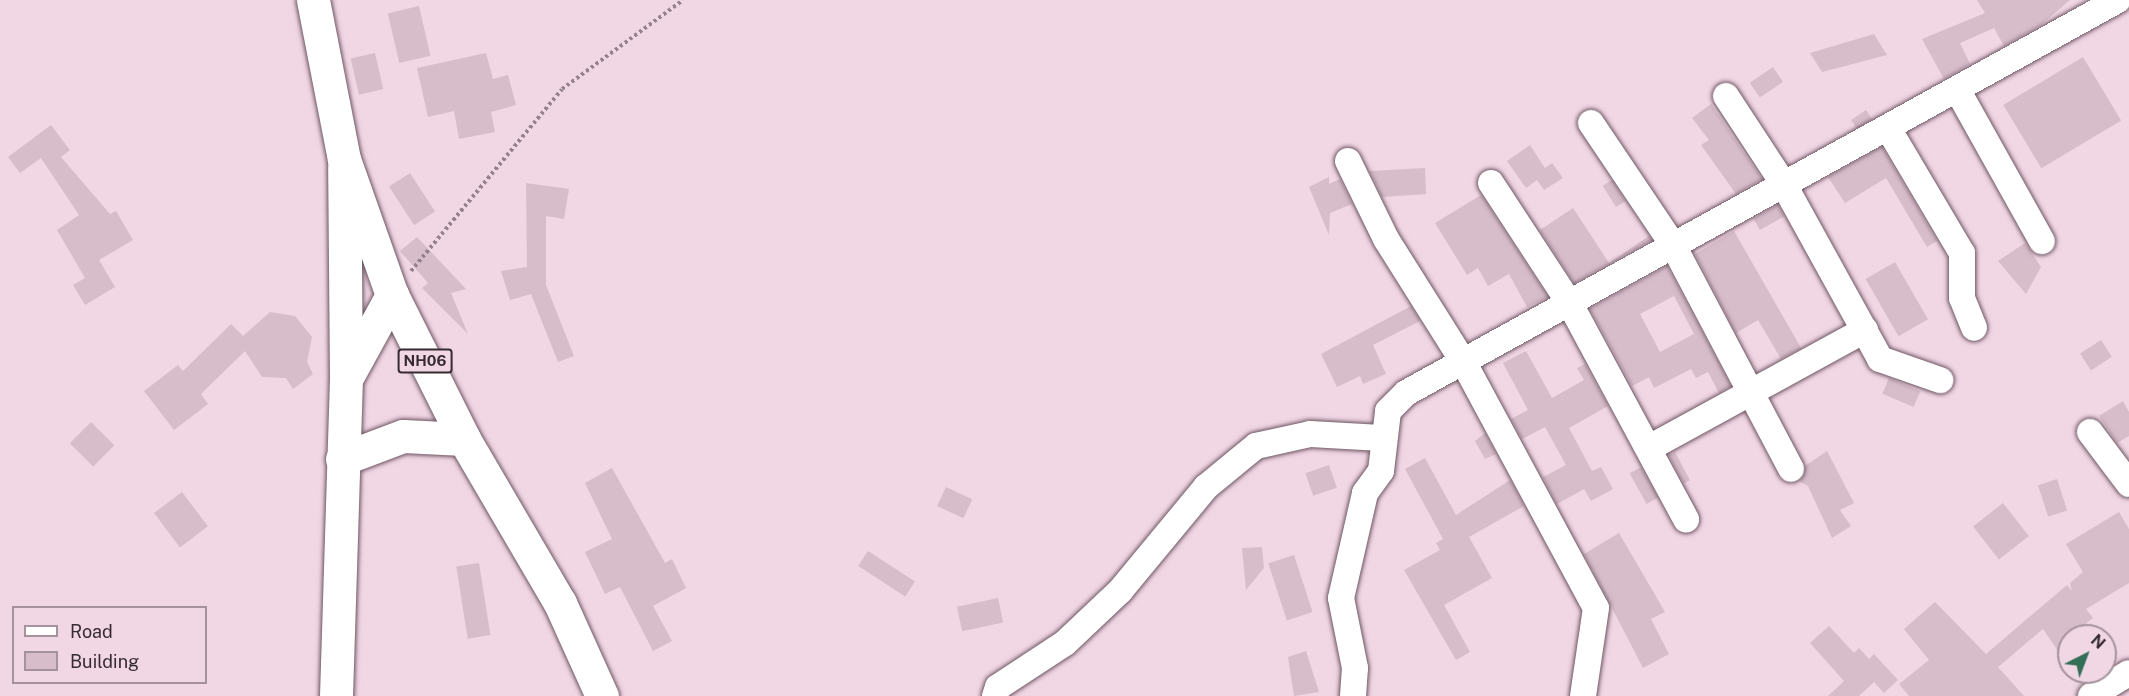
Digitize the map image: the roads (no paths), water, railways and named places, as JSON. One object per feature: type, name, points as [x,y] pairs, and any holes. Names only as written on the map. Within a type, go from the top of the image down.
[{"type":"main road","name":"NH06","points":[[313,0],[344,159],[392,295],[464,440],[560,603],[602,696]]},
{"type":"main road","points":[[336,696],[346,379],[344,159]]},
{"type":"main road","points":[[346,379],[392,295]]},
{"type":"main road","points":[[342,459],[403,436],[464,440]]},
{"type":"street","points":[[1353,696],[1355,668],[1341,598],[1365,493],[1381,471],[1382,438],[1388,411],[1406,393],[1464,363],[1783,183],[1958,91],[2118,0]]},
{"type":"street","points":[[1958,91],[2042,241]]},
{"type":"street","points":[[1726,96],[1783,183],[1880,359],[1940,380]]},
{"type":"street","points":[[1591,123],[1673,245],[1791,469]]},
{"type":"street","points":[[1888,128],[1962,253],[1962,298],[1974,328]]},
{"type":"street","points":[[1348,161],[1386,239],[1464,363],[1596,608],[1583,696]]},
{"type":"street","points":[[1491,183],[1569,302],[1651,447],[1686,519]]},
{"type":"street","points":[[1651,447],[1865,330]]},
{"type":"street","points":[[2090,432],[2129,484]]},
{"type":"street","points":[[994,696],[998,687],[1065,643],[1120,591],[1206,487],[1256,446],[1310,434],[1382,438]]},
{"type":"street","points":[[2091,696],[2129,673]]}]
